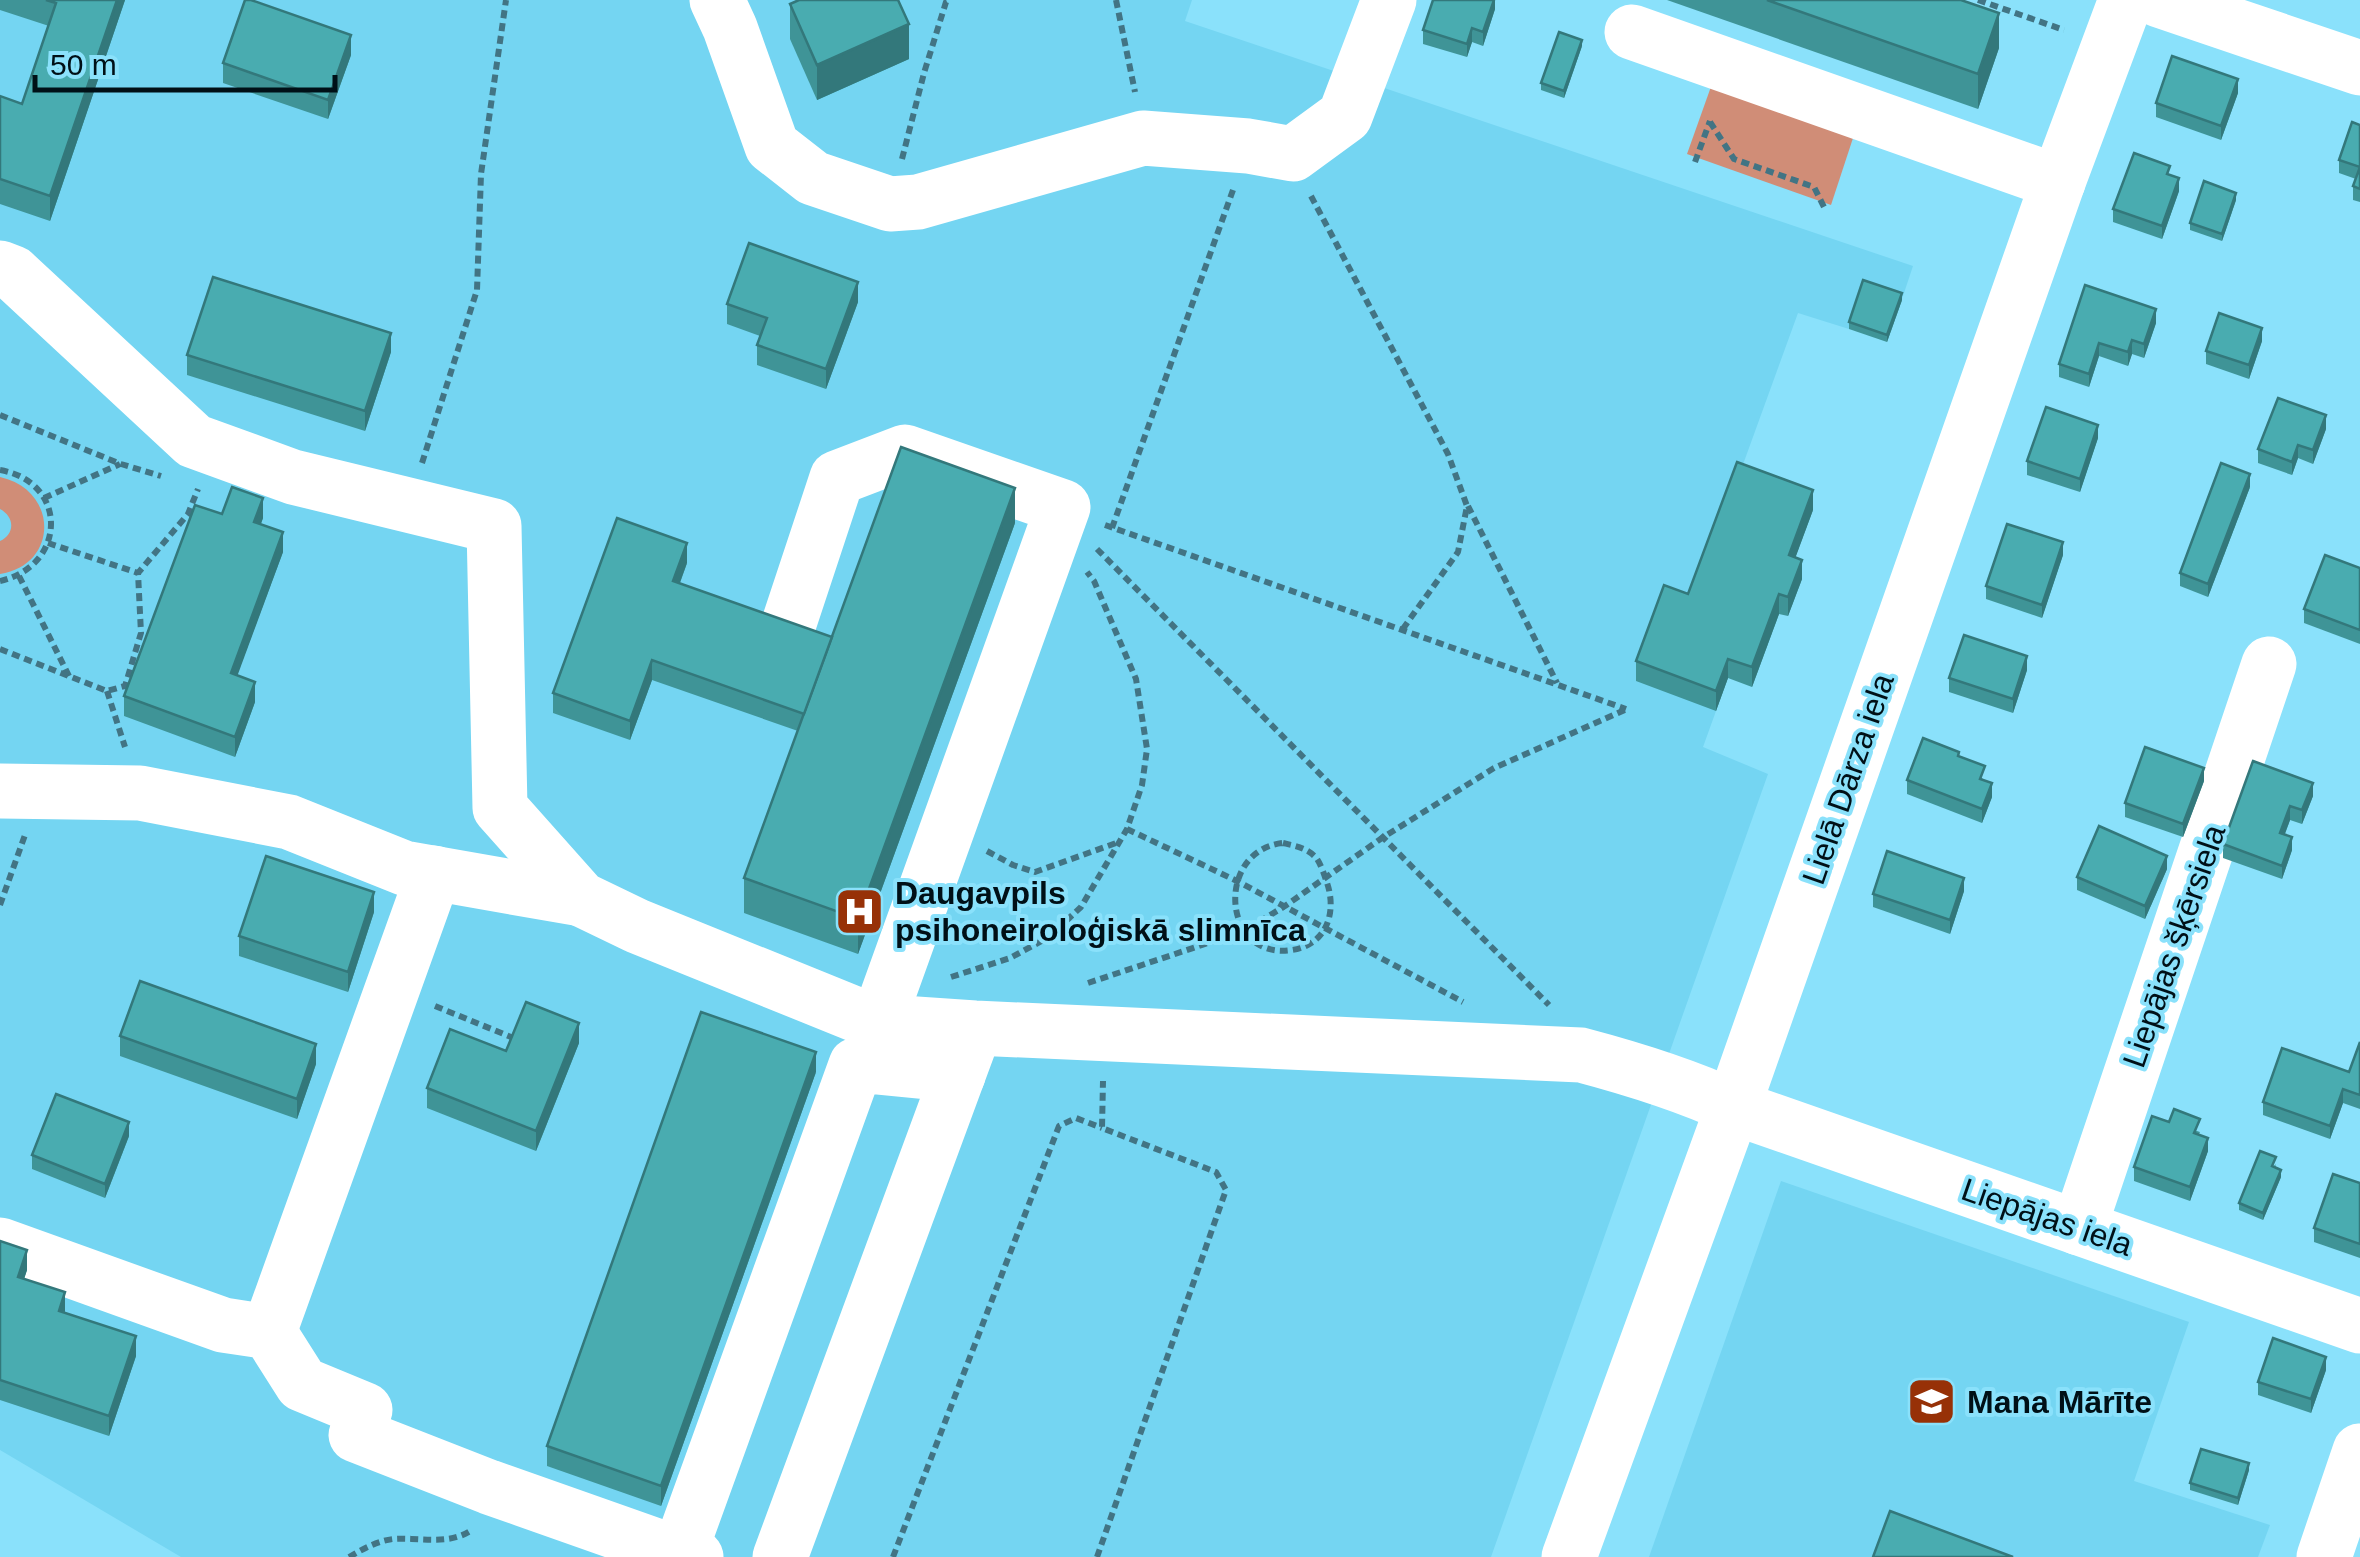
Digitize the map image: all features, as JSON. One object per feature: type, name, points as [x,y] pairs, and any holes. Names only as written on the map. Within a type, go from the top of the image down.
[{"type":"street","points":[[716,0],[730,28],[772,146],[813,178],[890,204],[918,202],[1143,138],[1271,150],[1345,116],[1389,0]]},
{"type":"street","name":"Lielā Dārza iela","points":[[1570,1557],[2126,0]]},
{"type":"street","points":[[2159,0],[2360,68]]},
{"type":"street","points":[[1632,32],[2058,182]]},
{"type":"street","points":[[0,268],[13,272],[194,441],[294,477],[494,526],[500,808],[581,899]]},
{"type":"street","points":[[789,622],[837,478],[905,452],[1059,517],[878,1022]]},
{"type":"street","name":"Liepājas šķērsiela","points":[[2079,1228],[2268,664]]},
{"type":"street","points":[[21,791],[140,793],[289,822],[404,868],[581,899],[637,926],[878,1022],[966,1052]]},
{"type":"street","points":[[269,1332],[434,874]]},
{"type":"street","points":[[269,1332],[302,1384],[366,1410],[356,1435],[688,1555],[856,1065],[966,1052]]},
{"type":"street","points":[[780,1557],[966,1052]]},
{"type":"street","name":"Liepājas iela","points":[[966,1052],[1581,1055],[1649,1073],[1733,1107],[2360,1326]]},
{"type":"street","points":[[0,1245],[223,1326],[269,1332]]},
{"type":"street","points":[[2324,1557],[2360,1451]]},
{"type":"path","points":[[408,506],[478,290],[481,174],[506,0]]},
{"type":"path","points":[[890,204],[924,73],[946,2],[951,0]]},
{"type":"path","points":[[1116,0],[1143,138]]},
{"type":"path","points":[[1978,0],[2070,32]]},
{"type":"path","points":[[1710,122],[1734,159],[1814,187],[1825,209]]},
{"type":"path","points":[[1271,150],[1317,211],[1448,454],[1468,506],[1558,684]]},
{"type":"path","points":[[1112,528],[1271,150]]},
{"type":"path","points":[[0,416],[121,464],[168,478]]},
{"type":"path","points":[[44,498],[121,464]]},
{"type":"path","points":[[0,470],[19,474],[34,484],[50,512],[51,528],[48,543],[32,568],[0,581]]},
{"type":"path","points":[[0,649],[107,692],[125,686],[141,633],[138,573],[188,514],[198,488],[183,483]]},
{"type":"path","points":[[1402,630],[1458,552],[1468,506]]},
{"type":"path","points":[[1059,517],[1112,528],[1627,709],[1494,768],[1244,931],[1087,983]]},
{"type":"path","points":[[944,978],[1010,958],[1050,937],[1081,907],[1127,829],[1142,785],[1147,749],[1136,679],[1094,580],[1059,517]]},
{"type":"path","points":[[1059,517],[1554,1010]]},
{"type":"path","points":[[48,543],[138,573]]},
{"type":"path","points":[[19,576],[69,677]]},
{"type":"path","points":[[0,905],[21,791]]},
{"type":"path","points":[[1127,829],[1237,881],[1465,1003]]},
{"type":"path","points":[[979,848],[1013,866],[1035,872],[1120,842]]},
{"type":"path","points":[[1268,845],[1302,847],[1317,860],[1325,876],[1332,905],[1327,928],[1320,938],[1288,951],[1270,949],[1244,931],[1234,902],[1237,881],[1255,853],[1268,845]]},
{"type":"path","points":[[392,988],[518,1040]]},
{"type":"path","points":[[1102,1128],[1104,1079]]},
{"type":"path","points":[[894,1557],[1059,1126],[1076,1118],[1216,1172],[1226,1190],[1096,1557]]},
{"type":"path","points":[[349,1557],[391,1539],[448,1540],[464,1535],[476,1526],[489,1486]]},
{"type":"shaded area","name":"Daugavpils psihoneiroloģiskā slimnīca","points":[[0,0],[1192,0],[1185,21],[1913,266],[1902,299],[1849,329],[1798,313],[1737,481],[1716,711],[1703,747],[1768,774],[1491,1557],[181,1557],[0,1450]]},
{"type":"shaded area","points":[[1713,81],[1855,132],[1831,205],[1687,154]]},
{"type":"shaded area","points":[[0,477],[33,496],[44,527],[33,557],[19,568],[0,574],[0,541],[11,525],[0,509]]},
{"type":"shaded area","name":"Mana Mārīte","points":[[1781,1181],[2189,1322],[2134,1481],[2270,1525],[2258,1557],[1649,1557]]},
{"type":"building","points":[[46,0],[117,0],[50,196],[0,179],[0,96],[22,104],[56,3]]},
{"type":"building","points":[[245,0],[351,35],[328,100],[223,63]]},
{"type":"building","points":[[799,0],[898,0],[909,24],[817,65],[790,4]]},
{"type":"building","points":[[1433,0],[1494,0],[1483,32],[1472,28],[1467,44],[1423,30]]},
{"type":"building","points":[[1767,0],[1961,0],[1999,13],[1978,74]]},
{"type":"building","points":[[1559,32],[1582,40],[1564,91],[1541,83]]},
{"type":"building","points":[[2172,56],[2238,79],[2221,126],[2156,103]]},
{"type":"building","points":[[2352,122],[2360,125],[2360,167],[2339,160]]},
{"type":"building","points":[[2134,153],[2170,166],[2167,174],[2179,178],[2162,226],[2113,209]]},
{"type":"building","points":[[2360,167],[2360,189],[2353,186]]},
{"type":"building","points":[[2204,181],[2236,193],[2222,234],[2190,223]]},
{"type":"building","points":[[749,243],[858,282],[826,369],[757,345],[767,318],[727,304]]},
{"type":"building","points":[[213,277],[391,333],[365,411],[187,355]]},
{"type":"building","points":[[1863,280],[1902,293],[1887,335],[1849,322]]},
{"type":"building","points":[[2085,285],[2156,309],[2144,344],[2132,340],[2128,352],[2099,343],[2089,374],[2059,364]]},
{"type":"building","points":[[2219,313],[2262,328],[2249,365],[2206,351]]},
{"type":"building","points":[[2278,398],[2326,415],[2313,450],[2298,445],[2292,462],[2258,449]]},
{"type":"building","points":[[2046,407],[2098,425],[2080,479],[2027,461]]},
{"type":"building","points":[[901,447],[1015,488],[858,919],[744,878]]},
{"type":"building","points":[[1737,462],[1813,490],[1789,555],[1802,560],[1788,597],[1779,594],[1752,667],[1728,659],[1716,691],[1636,661],[1664,585],[1688,594]]},
{"type":"building","points":[[2221,463],[2250,474],[2208,584],[2180,573]]},
{"type":"building","points":[[232,487],[263,498],[254,522],[283,532],[231,673],[255,682],[235,737],[124,696],[195,505],[222,514]]},
{"type":"building","points":[[617,518],[687,543],[673,581],[832,637],[804,714],[652,660],[630,721],[553,693]]},
{"type":"building","points":[[2007,524],[2063,542],[2042,605],[1986,586]]},
{"type":"building","points":[[2325,555],[2360,568],[2360,630],[2304,609]]},
{"type":"building","points":[[1964,635],[2027,656],[2013,699],[1949,678]]},
{"type":"building","points":[[1923,738],[1985,766],[1980,779],[1992,783],[1982,809],[1907,780]]},
{"type":"building","points":[[2145,747],[2204,768],[2183,824],[2125,803]]},
{"type":"building","points":[[2253,761],[2313,783],[2302,810],[2290,806],[2280,833],[2292,837],[2282,866],[2223,844]]},
{"type":"building","points":[[2099,826],[2167,856],[2145,906],[2077,877]]},
{"type":"building","points":[[1887,851],[1964,878],[1950,920],[1873,894]]},
{"type":"building","points":[[266,856],[374,892],[348,972],[239,936]]},
{"type":"building","points":[[140,981],[316,1044],[297,1099],[120,1036]]},
{"type":"building","points":[[526,1002],[579,1023],[536,1131],[427,1088],[450,1029],[506,1051]]},
{"type":"building","points":[[701,1012],[816,1052],[661,1486],[547,1446]]},
{"type":"building","points":[[2360,1042],[2360,1095],[2343,1089],[2330,1126],[2263,1102],[2282,1048],[2349,1072]]},
{"type":"building","points":[[56,1094],[129,1122],[105,1184],[32,1155]]},
{"type":"building","points":[[2174,1109],[2200,1119],[2194,1133],[2208,1138],[2190,1187],[2134,1167],[2152,1116],[2169,1122]]},
{"type":"building","points":[[2260,1151],[2276,1157],[2272,1166],[2281,1170],[2263,1213],[2239,1203]]},
{"type":"building","points":[[2333,1174],[2360,1183],[2360,1244],[2314,1228]]},
{"type":"building","points":[[0,1241],[27,1250],[18,1277],[65,1292],[59,1311],[136,1336],[109,1416],[0,1380]]},
{"type":"building","points":[[2273,1338],[2326,1357],[2311,1399],[2258,1382]]},
{"type":"building","points":[[2201,1449],[2249,1463],[2238,1498],[2190,1483]]},
{"type":"building","points":[[1890,1511],[2013,1557],[1873,1557]]},
{"type":"place","name":"Daugavpils psihoneiroloģiskā slimnīca","points":[[860,911]]},
{"type":"place","name":"Mana Mārīte","points":[[1932,1402]]}]
